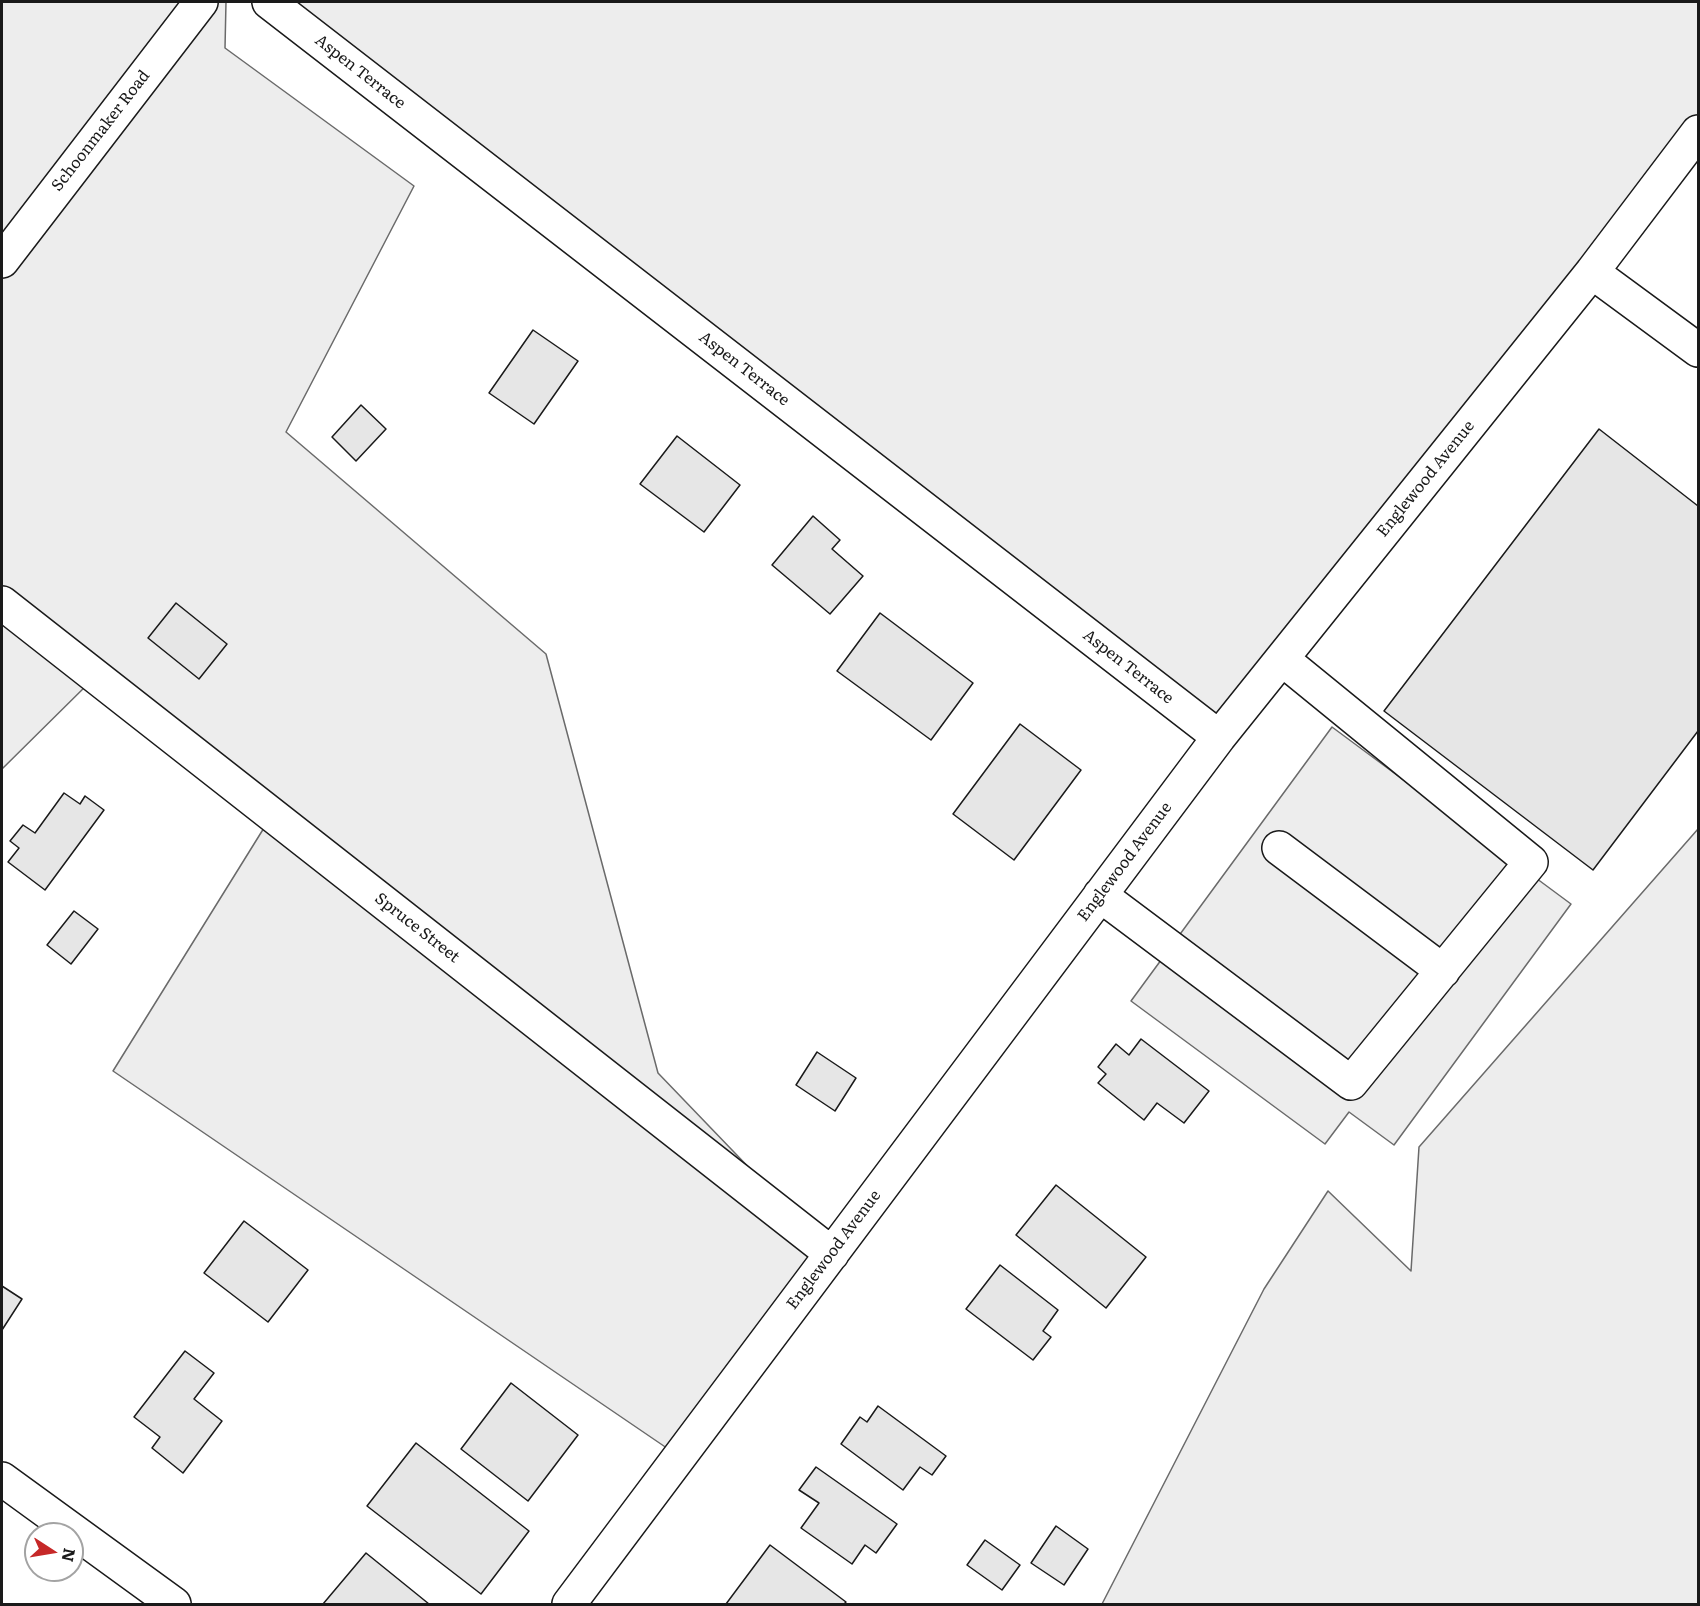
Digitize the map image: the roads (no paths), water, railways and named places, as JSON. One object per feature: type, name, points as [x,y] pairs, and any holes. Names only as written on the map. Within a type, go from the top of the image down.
[{"type":"street","name":"Schoonmaker Road","points":[[2,261],[201,2]]},
{"type":"street","name":"Aspen Terrace","points":[[269,2],[1219,737]]},
{"type":"street","name":"Englewood Avenue","points":[[569,1605],[1219,737],[1592,272],[1698,132]]},
{"type":"street","points":[[1592,272],[1698,351]]},
{"type":"street","name":"Spruce Street","points":[[2,603],[832,1254]]},
{"type":"street","points":[[1100,895],[1351,1083],[1531,862],[1282,659]]},
{"type":"street","points":[[1279,848],[1443,971]]},
{"type":"street","points":[[2,1479],[100,1548],[174,1605]]}]
